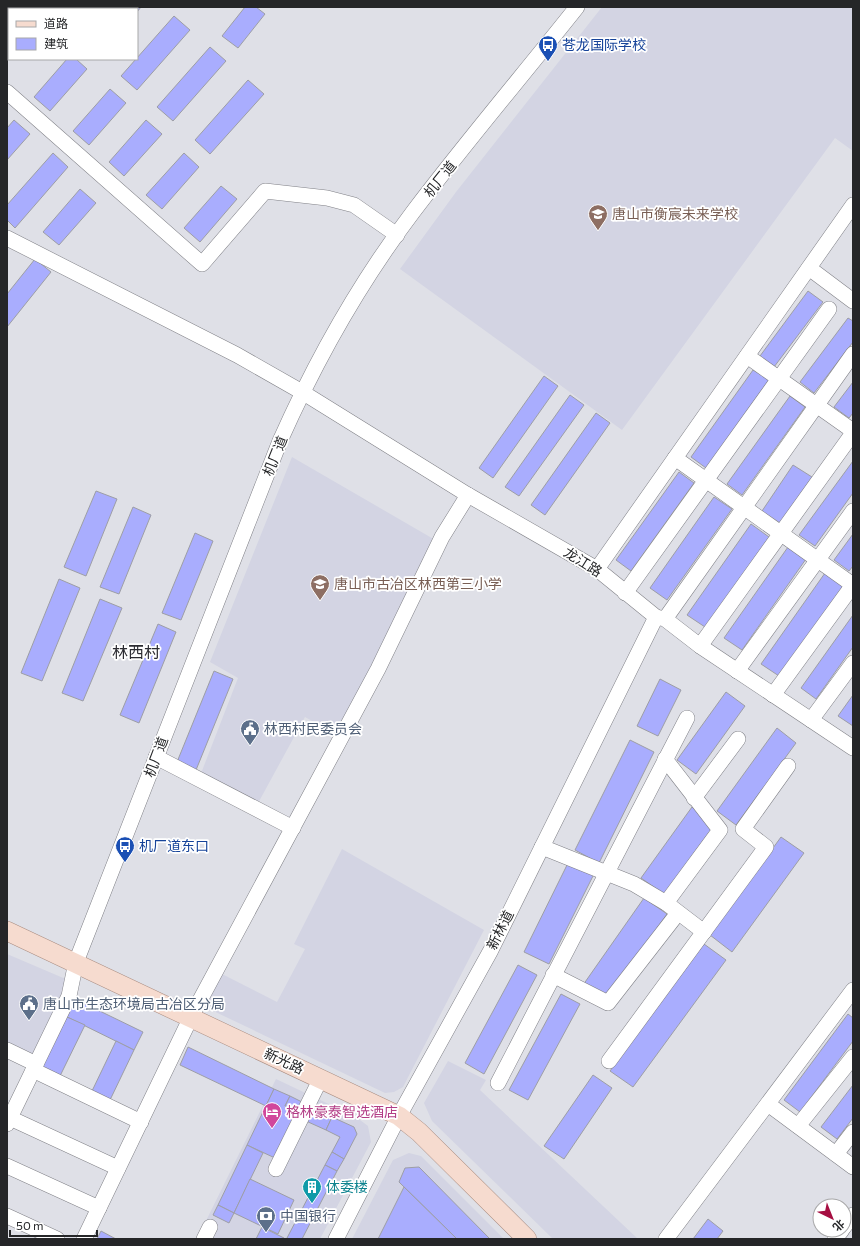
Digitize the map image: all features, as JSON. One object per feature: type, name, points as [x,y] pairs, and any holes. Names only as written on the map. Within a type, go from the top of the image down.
[{"type":"main road","name":"新光路","points":[[7,931],[76,962],[399,1116],[419,1132],[527,1239]]},
{"type":"street","name":"机厂道","points":[[10,1112],[35,1067],[69,996],[76,962],[280,441],[302,392],[323,352],[362,287],[412,213],[577,7]]},
{"type":"street","points":[[7,92],[202,264],[265,191],[327,198],[354,205],[397,235]]},
{"type":"street","points":[[596,569],[853,205]]},
{"type":"street","name":"龙江路","points":[[7,238],[230,351],[302,392],[468,495],[596,569],[625,592],[700,646],[811,720],[852,745]]},
{"type":"street","points":[[809,268],[853,301]]},
{"type":"street","points":[[625,592],[829,309]]},
{"type":"street","name":"新林道","points":[[336,1239],[399,1116],[491,950],[542,847],[661,618],[744,508],[853,354]]},
{"type":"street","points":[[700,646],[853,432],[747,356]]},
{"type":"street","points":[[674,458],[853,585],[774,695]]},
{"type":"street","points":[[84,1239],[191,1017],[378,669],[442,537],[468,495]]},
{"type":"street","points":[[737,671],[853,511]]},
{"type":"street","points":[[811,720],[853,663]]},
{"type":"street","points":[[498,1083],[687,718]]},
{"type":"street","points":[[694,798],[738,739]]},
{"type":"street","points":[[156,757],[292,828]]},
{"type":"street","points":[[665,759],[720,830],[666,903]]},
{"type":"street","points":[[609,1061],[766,847],[743,829],[788,766]]},
{"type":"street","points":[[542,847],[634,884],[666,903],[704,932]]},
{"type":"street","points":[[553,975],[608,1003],[678,913]]},
{"type":"street","points":[[666,1239],[768,1104],[848,1006],[853,990]]},
{"type":"street","points":[[7,1050],[35,1067],[141,1122]]},
{"type":"street","points":[[798,1126],[853,1057]]},
{"type":"street","points":[[276,1169],[321,1078]]},
{"type":"street","points":[[768,1104],[853,1167]]},
{"type":"street","points":[[10,1112],[118,1168]]},
{"type":"street","points":[[836,1154],[853,1132]]},
{"type":"street","points":[[7,1166],[99,1208]]},
{"type":"street","points":[[7,1216],[57,1239]]},
{"type":"shaded area","name":"唐山市衡宸未来学校","points":[[602,7],[853,7],[853,151],[835,138],[622,430],[400,269],[456,192]]},
{"type":"shaded area","name":"唐山市古冶区林西第三小学","points":[[292,457],[437,541],[337,735],[305,717],[257,805],[200,776],[238,678],[210,662]]},
{"type":"shaded area","points":[[342,849],[484,930],[403,1087],[394,1092],[385,1093],[205,1007],[222,974],[277,1002],[305,949],[294,944]]},
{"type":"shaded area","name":"唐山市生态环境局古冶区分局","points":[[7,954],[68,980],[31,1062],[7,1051]]},
{"type":"shaded area","points":[[448,1061],[486,1080],[480,1090],[638,1239],[553,1239],[432,1121],[424,1103]]},
{"type":"shaded area","points":[[276,1079],[356,1117],[368,1126],[371,1142],[320,1239],[197,1239]]},
{"type":"shaded area","points":[[409,1153],[421,1156],[504,1239],[352,1239],[393,1160]]},
{"type":"building","points":[[141,7],[138,11],[138,8],[112,8]]},
{"type":"building","points":[[245,7],[256,7],[265,14],[238,48],[222,36]]},
{"type":"building","points":[[174,16],[190,30],[137,90],[121,76],[135,60],[138,60],[138,57]]},
{"type":"building","points":[[210,47],[226,61],[173,121],[157,107]]},
{"type":"building","points":[[66,60],[77,60],[87,69],[50,111],[34,97]]},
{"type":"building","points":[[248,80],[264,94],[210,154],[195,140]]},
{"type":"building","points":[[110,89],[126,103],[89,145],[73,131]]},
{"type":"building","points":[[14,120],[30,134],[7,160],[7,128]]},
{"type":"building","points":[[146,120],[162,134],[124,176],[109,162]]},
{"type":"building","points":[[53,153],[68,167],[15,228],[7,220],[7,205]]},
{"type":"building","points":[[184,153],[199,167],[162,209],[146,195]]},
{"type":"building","points":[[221,186],[237,199],[200,242],[184,228]]},
{"type":"building","points":[[80,189],[96,203],[59,245],[43,232]]},
{"type":"building","points":[[35,259],[51,272],[7,327],[7,294]]},
{"type":"building","points":[[808,291],[823,302],[774,367],[760,356]]},
{"type":"building","points":[[848,318],[853,321],[853,342],[814,393],[800,382]]},
{"type":"building","points":[[753,370],[769,380],[706,468],[691,457]]},
{"type":"building","points":[[544,376],[558,386],[493,478],[479,468]]},
{"type":"building","points":[[853,382],[853,413],[849,418],[834,407]]},
{"type":"building","points":[[570,395],[584,405],[519,496],[505,487]]},
{"type":"building","points":[[790,396],[805,407],[742,495],[727,484]]},
{"type":"building","points":[[596,413],[610,423],[545,515],[531,505]]},
{"type":"building","points":[[853,461],[853,493],[815,546],[799,535]]},
{"type":"building","points":[[793,465],[812,477],[780,523],[762,511]]},
{"type":"building","points":[[679,472],[694,483],[631,571],[616,560]]},
{"type":"building","points":[[96,491],[117,499],[86,576],[64,567]]},
{"type":"building","points":[[714,497],[732,509],[667,600],[650,588]]},
{"type":"building","points":[[133,507],[151,515],[119,594],[100,587]]},
{"type":"building","points":[[751,524],[769,537],[705,627],[687,615]]},
{"type":"building","points":[[195,533],[213,541],[181,620],[162,613]]},
{"type":"building","points":[[853,534],[853,566],[849,571],[834,560]]},
{"type":"building","points":[[788,547],[806,559],[742,650],[724,638]]},
{"type":"building","points":[[825,573],[843,586],[779,676],[761,664]]},
{"type":"building","points":[[59,579],[80,588],[42,681],[21,673]]},
{"type":"building","points":[[100,599],[122,608],[83,701],[62,693]]},
{"type":"building","points":[[853,615],[853,647],[816,699],[801,688]]},
{"type":"building","points":[[158,624],[176,632],[139,723],[120,715]]},
{"type":"building","points":[[214,671],[233,679],[196,770],[177,762]]},
{"type":"building","points":[[660,679],[681,690],[658,736],[637,726]]},
{"type":"building","points":[[726,692],[745,706],[696,774],[677,760]]},
{"type":"building","points":[[853,695],[853,726],[838,716]]},
{"type":"building","points":[[777,728],[796,743],[736,825],[717,811]]},
{"type":"building","points":[[630,740],[654,752],[599,863],[575,850]]},
{"type":"building","points":[[692,807],[715,824],[664,894],[641,878]]},
{"type":"building","points":[[781,837],[804,853],[732,952],[710,935]]},
{"type":"building","points":[[569,861],[594,874],[549,964],[524,952]]},
{"type":"building","points":[[644,898],[667,914],[605,1001],[583,985]]},
{"type":"building","points":[[704,944],[726,960],[633,1087],[610,1071]]},
{"type":"building","points":[[518,965],[537,975],[484,1074],[465,1063]]},
{"type":"building","points":[[561,994],[580,1004],[528,1100],[509,1090]]},
{"type":"building","points":[[75,999],[143,1032],[134,1050],[67,1017]]},
{"type":"building","points":[[848,1014],[853,1018],[853,1041],[800,1112],[784,1100]]},
{"type":"building","points":[[67,1017],[85,1025],[60,1076],[42,1067]]},
{"type":"building","points":[[116,1041],[134,1050],[110,1100],[92,1091]]},
{"type":"building","points":[[188,1047],[274,1089],[266,1106],[180,1065]]},
{"type":"building","points":[[593,1075],[612,1088],[564,1159],[544,1146]]},
{"type":"building","points":[[853,1085],[853,1118],[837,1139],[821,1127]]},
{"type":"building","name":"格林豪泰智选酒店","points":[[274,1089],[290,1096],[285,1106],[297,1112],[275,1158],[247,1145]]},
{"type":"building","points":[[290,1096],[306,1104],[301,1114],[285,1106]]},
{"type":"building","points":[[312,1107],[332,1117],[326,1130],[306,1121]]},
{"type":"building","points":[[332,1117],[354,1127],[357,1134],[344,1159],[332,1152],[340,1137],[326,1130]]},
{"type":"building","points":[[247,1145],[263,1153],[234,1213],[218,1205]]},
{"type":"building","points":[[332,1152],[344,1159],[337,1171],[325,1165]]},
{"type":"building","name":"体委楼","points":[[325,1165],[337,1171],[302,1239],[287,1238]]},
{"type":"building","points":[[419,1167],[490,1239],[457,1239],[399,1182],[405,1168]]},
{"type":"building","points":[[250,1179],[294,1200],[278,1234],[234,1213]]},
{"type":"building","points":[[404,1187],[457,1239],[378,1239]]},
{"type":"building","points":[[218,1205],[234,1213],[229,1223],[213,1215]]},
{"type":"building","points":[[708,1219],[723,1231],[717,1239],[693,1239]]},
{"type":"building","name":"中国银行","points":[[262,1227],[284,1238],[256,1239]]},
{"type":"building","points":[[101,1231],[116,1239],[97,1239]]},
{"type":"place","name":"苍龙国际学校","points":[[548,62]]},
{"type":"place","name":"唐山市衡宸未来学校","points":[[598,231]]},
{"type":"place","name":"唐山市古冶区林西第三小学","points":[[320,601]]},
{"type":"place","name":"林西村民委员会","points":[[250,746]]},
{"type":"place","name":"机厂道东口","points":[[125,863]]},
{"type":"place","name":"唐山市生态环境局古冶区分局","points":[[29,1021]]},
{"type":"place","name":"格林豪泰智选酒店","points":[[272,1129]]},
{"type":"place","name":"体委楼","points":[[312,1204]]},
{"type":"place","name":"中国银行","points":[[266,1233]]},
{"type":"district","name":"林西村","points":[[136,652]]}]
